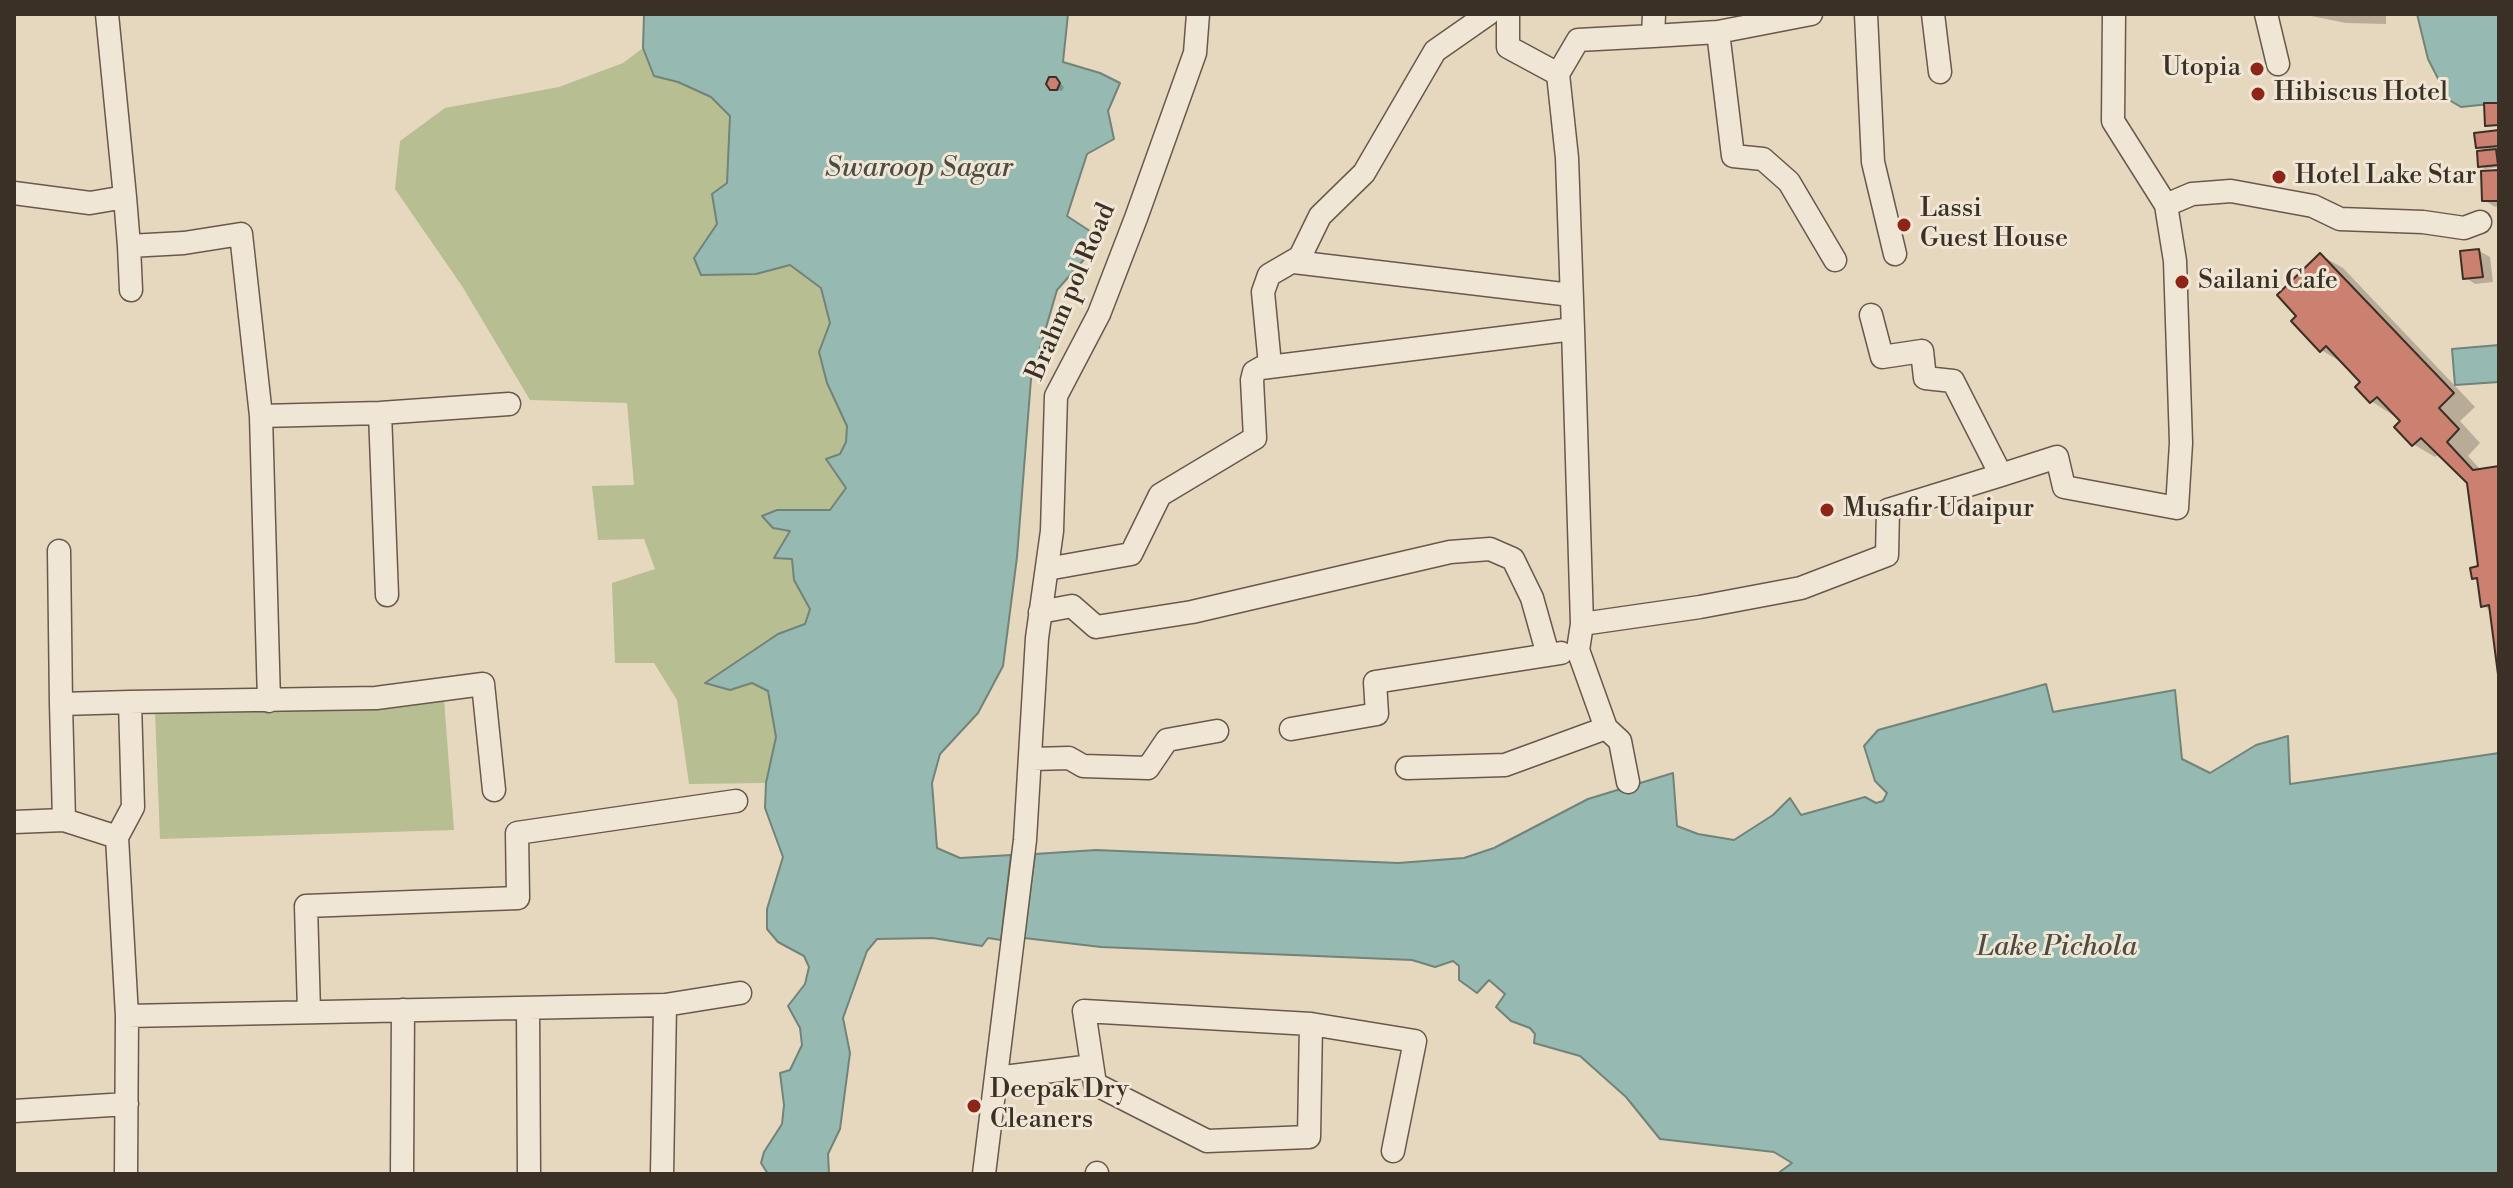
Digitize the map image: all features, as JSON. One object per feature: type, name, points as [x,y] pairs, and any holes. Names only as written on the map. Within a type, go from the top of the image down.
[{"type":"street","points":[[107,14],[131,290]]},
{"type":"street","name":"Brahm pol Road","points":[[984,1174],[1025,840],[1040,612],[1052,531],[1056,396],[1099,314],[1136,218],[1195,53],[1198,14]]},
{"type":"street","points":[[1270,365],[1264,283],[1269,275],[1294,262],[1304,251],[1320,216],[1364,173],[1435,51],[1488,14]]},
{"type":"street","points":[[1508,14],[1508,47],[1558,74]]},
{"type":"street","points":[[1628,782],[1620,741],[1606,728],[1578,650],[1582,624],[1573,329],[1567,158],[1558,74],[1578,40],[1653,25],[1718,32],[1811,14]]},
{"type":"street","points":[[1866,14],[1873,162],[1895,254]]},
{"type":"street","points":[[1933,14],[1940,72]]},
{"type":"street","points":[[1582,624],[1801,588],[1887,555],[1888,510],[2057,457],[2064,487],[2177,508],[2181,443],[2175,261],[2166,205],[2113,121],[2114,14]]},
{"type":"street","points":[[2266,14],[2278,64]]},
{"type":"street","points":[[1718,32],[1733,156],[1763,159],[1789,182],[1835,260]]},
{"type":"street","points":[[2166,205],[2192,194],[2231,191],[2313,206],[2340,219],[2423,222],[2464,228],[2480,222]]},
{"type":"street","points":[[14,193],[90,203],[125,197]]},
{"type":"street","points":[[129,246],[184,243],[241,234],[261,416],[269,701]]},
{"type":"street","points":[[1294,262],[1571,295]]},
{"type":"street","points":[[1871,315],[1882,357],[1922,351],[1925,378],[1953,381],[2001,475]]},
{"type":"street","points":[[1047,569],[1131,554],[1160,495],[1255,438],[1254,372],[1270,365],[1573,329]]},
{"type":"street","points":[[261,416],[380,413],[509,404]]},
{"type":"street","points":[[380,413],[387,595]]},
{"type":"street","points":[[1040,612],[1072,606],[1096,627],[1192,612],[1450,552],[1490,549],[1513,559],[1532,598],[1548,655]]},
{"type":"street","points":[[59,551],[64,820]]},
{"type":"street","points":[[1291,729],[1377,714],[1375,682],[1578,650]]},
{"type":"street","points":[[61,704],[376,698],[483,684],[494,790]]},
{"type":"street","points":[[126,1174],[127,1016],[117,837],[133,807],[130,702]]},
{"type":"street","points":[[1407,768],[1505,765],[1606,728]]},
{"type":"street","points":[[1032,759],[1069,758],[1083,766],[1148,768],[1167,740],[1217,731]]},
{"type":"street","points":[[309,1012],[306,906],[518,898],[517,833],[736,801]]},
{"type":"street","points":[[14,822],[64,820],[117,837]]},
{"type":"street","points":[[127,1016],[665,1005],[740,993]]},
{"type":"street","points":[[662,1174],[665,1005]]},
{"type":"street","points":[[528,1008],[529,1174]]},
{"type":"street","points":[[402,1174],[403,1010]]},
{"type":"street","points":[[1311,1024],[1309,1137],[1207,1141],[1095,1084],[1084,1011],[1311,1024],[1415,1041],[1393,1151]]},
{"type":"street","points":[[996,1078],[1092,1066]]},
{"type":"street","points":[[14,1111],[127,1104]]},
{"type":"green space","points":[[643,48],[654,76],[678,82],[711,97],[730,116],[727,184],[712,195],[717,224],[756,274],[790,265],[821,288],[831,323],[819,352],[827,383],[847,426],[846,442],[840,454],[846,487],[830,510],[777,510],[763,516],[790,531],[775,558],[792,559],[794,580],[810,609],[805,624],[778,634],[706,683],[730,690],[752,683],[768,691],[776,737],[766,783],[689,784],[677,700],[654,663],[615,663],[612,583],[655,569],[644,539],[598,540],[592,486],[634,485],[627,403],[530,400],[462,286],[395,189],[400,141],[445,108],[559,87],[623,63]]},
{"type":"green space","points":[[444,700],[454,830],[160,839],[155,712]]},
{"type":"water","name":"Swaroop Sagar","points":[[644,14],[1068,14],[1063,62],[1100,73],[1120,83],[1108,111],[1114,139],[1087,154],[1067,216],[1102,239],[1057,290],[1031,379],[1017,557],[1003,666],[978,713],[940,754],[932,783],[937,848],[960,858],[1011,855],[1001,940],[988,938],[982,946],[933,938],[877,939],[867,951],[843,1018],[850,1053],[840,1129],[828,1154],[829,1174],[768,1174],[761,1163],[764,1152],[782,1124],[784,1105],[780,1073],[790,1070],[802,1045],[800,1028],[788,1006],[805,984],[809,967],[804,956],[778,942],[767,929],[767,909],[783,857],[765,808],[766,783],[776,737],[768,691],[752,683],[730,690],[705,683],[778,634],[805,624],[810,609],[794,580],[792,559],[774,558],[790,531],[773,528],[762,516],[777,510],[830,510],[846,488],[826,459],[840,454],[846,442],[847,426],[827,383],[819,352],[830,323],[821,288],[790,265],[756,274],[701,275],[694,258],[717,224],[712,194],[727,183],[730,116],[711,97],[678,82],[654,76],[643,48]]},
{"type":"water","points":[[2417,14],[2499,14],[2499,103],[2461,107],[2449,100],[2428,59]]},
{"type":"water","points":[[2499,345],[2499,382],[2455,385],[2452,349]]},
{"type":"water","name":"Lake Pichola","points":[[2046,684],[2053,712],[2175,690],[2182,759],[2210,773],[2256,745],[2288,736],[2290,784],[2499,753],[2499,1174],[1777,1174],[1792,1163],[1774,1152],[1660,1139],[1626,1097],[1580,1056],[1534,1043],[1535,1034],[1530,1028],[1511,1021],[1496,1007],[1505,994],[1489,980],[1477,993],[1459,980],[1459,966],[1453,961],[1435,967],[1412,960],[1101,947],[1024,938],[1035,854],[1096,850],[1398,863],[1464,858],[1494,848],[1588,799],[1673,773],[1677,826],[1698,834],[1734,840],[1773,815],[1790,798],[1801,815],[1865,797],[1876,803],[1883,801],[1887,793],[1875,781],[1864,746],[1878,730]]},
{"type":"building","points":[[1049,77],[1056,77],[1060,83],[1057,90],[1050,90],[1046,84]]},
{"type":"building","points":[[2484,103],[2499,103],[2499,125],[2485,126]]},
{"type":"building","points":[[2499,130],[2499,146],[2476,148],[2474,133]]},
{"type":"building","points":[[2496,149],[2498,165],[2478,167],[2477,151]]},
{"type":"building","points":[[2499,170],[2499,201],[2482,201],[2481,171]]},
{"type":"building","points":[[2479,249],[2483,277],[2463,279],[2460,251]]},
{"type":"building","points":[[2320,253],[2454,393],[2439,408],[2459,429],[2447,442],[2473,470],[2499,466],[2499,682],[2489,605],[2481,607],[2477,578],[2472,579],[2470,568],[2478,566],[2467,483],[2421,438],[2412,446],[2394,427],[2400,421],[2377,397],[2370,403],[2355,387],[2360,382],[2326,346],[2320,352],[2291,321],[2296,316],[2277,295]]},
{"type":"place","name":"Utopia","points":[[2257,69]]},
{"type":"place","name":"Hibiscus Hotel","points":[[2258,94]]},
{"type":"place","name":"Hotel Lake Star","points":[[2279,177]]},
{"type":"place","name":"Lassi Guest House","points":[[1904,225]]},
{"type":"place","name":"Sailani Cafe","points":[[2182,282]]},
{"type":"place","name":"Musafir Udaipur","points":[[1827,510]]},
{"type":"place","name":"Deepak Dry Cleaners","points":[[974,1106]]}]
